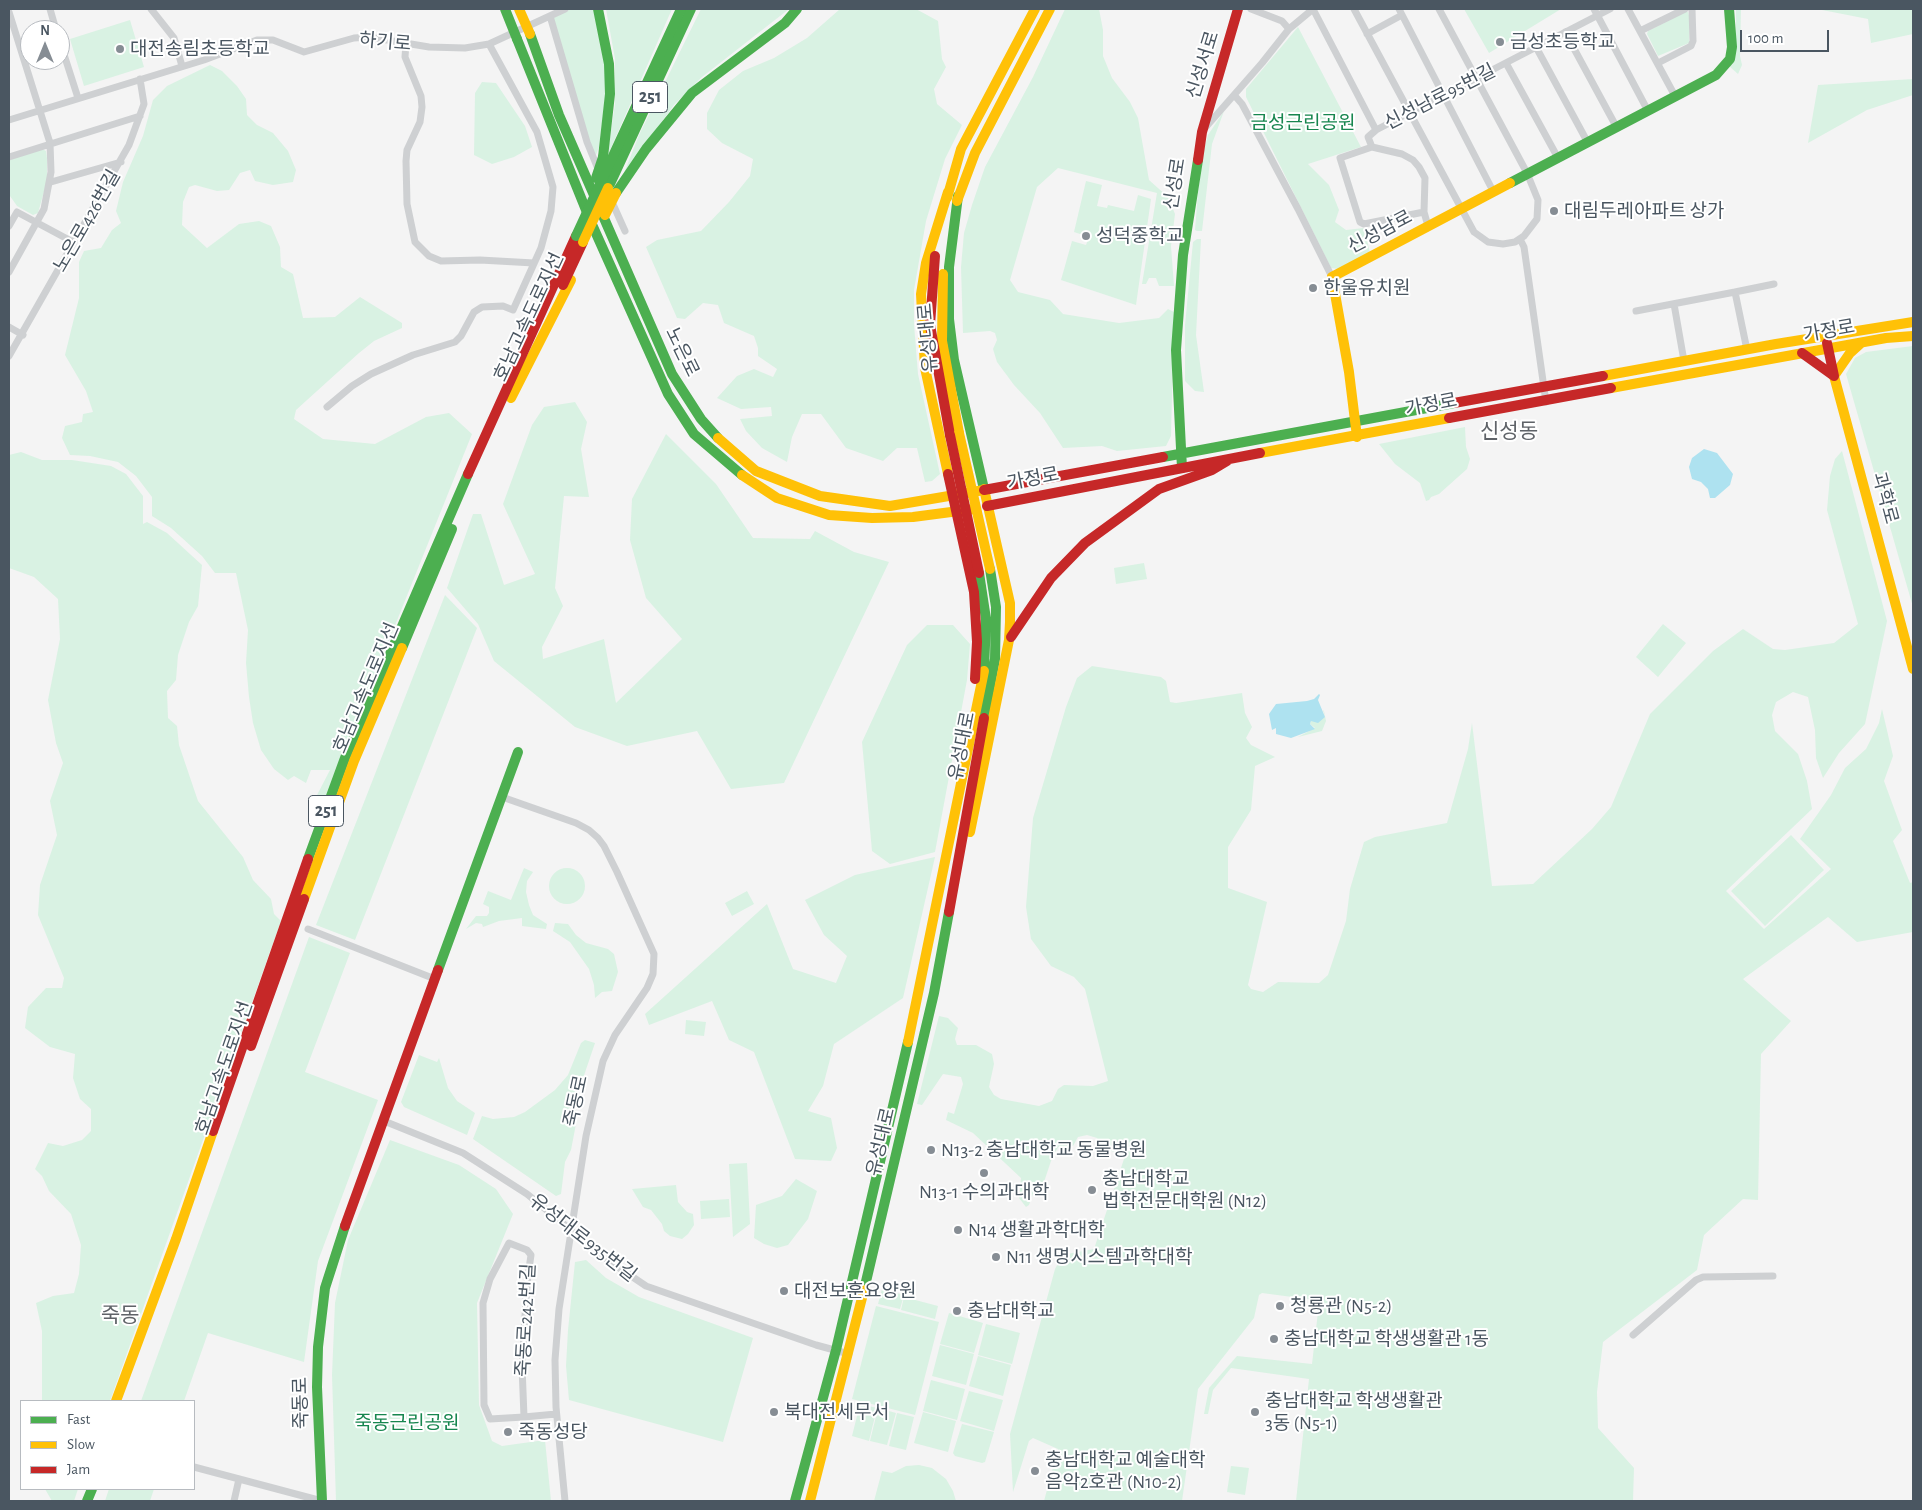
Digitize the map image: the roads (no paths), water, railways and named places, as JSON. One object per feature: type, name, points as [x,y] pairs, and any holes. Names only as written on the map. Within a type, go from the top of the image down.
[{"type":"main road","name":"노은로","points":[[504,9],[590,220],[668,394],[694,434],[734,470],[777,498],[829,514],[872,518],[914,517],[956,512]]},
{"type":"main road","name":"노은로","points":[[519,9],[559,115],[677,384],[701,420],[727,448],[756,471],[820,496],[890,506],[952,497],[984,490]]},
{"type":"main road","name":"호남고속도로지선","points":[[580,239],[681,9]]},
{"type":"main road","name":"호남고속도로지선","points":[[116,1400],[176,1239],[267,972],[345,758],[432,553],[691,9]]},
{"type":"main road","points":[[580,239],[616,193],[646,149],[692,93],[785,23],[797,9]]},
{"type":"main road","name":"유성대로","points":[[795,1501],[836,1350],[920,990],[984,669],[986,619],[979,573],[954,434],[930,325],[933,268],[948,192],[961,149],[1035,9]]},
{"type":"main road","name":"유성대로","points":[[810,1501],[849,1354],[931,1007],[995,659],[996,607],[990,570],[954,434],[942,341],[941,324],[948,228],[975,153],[1050,9]]},
{"type":"main road","name":"신성서로","points":[[1202,132],[1238,9]]},
{"type":"main road","points":[[1527,173],[1716,75],[1730,59],[1732,47],[1729,9]]},
{"type":"main road","points":[[504,403],[580,239],[603,157],[610,94],[609,64],[598,11]]},
{"type":"main road","name":"신성로","points":[[1182,468],[1176,350],[1177,311],[1192,188],[1202,132]]},
{"type":"main road","name":"신성남로","points":[[1332,278],[1527,173]]},
{"type":"main road","points":[[942,878],[950,806],[977,669],[977,628],[974,592],[925,368],[922,303],[924,278],[933,237],[948,192]]},
{"type":"main road","points":[[954,883],[970,830],[1009,640],[1010,603],[954,360],[949,319],[949,267],[958,196]]},
{"type":"main road","points":[[1332,278],[1349,372],[1357,437]]},
{"type":"main road","name":"가정로","points":[[984,490],[1826,335],[1913,322]]},
{"type":"main road","name":"과학로","points":[[1826,335],[1834,376],[1913,670]]},
{"type":"main road","name":"가정로","points":[[956,512],[1182,468],[1828,349],[1913,336]]},
{"type":"main road","points":[[1802,354],[1834,376],[1850,353],[1861,343]]},
{"type":"main road","name":"호남고속도로지선","points":[[124,1400],[184,1241],[275,975],[354,762],[504,403]]},
{"type":"main road","points":[[1009,640],[1026,612],[1051,578],[1086,543],[1128,509],[1159,489],[1212,470],[1228,460]]},
{"type":"main road","name":"죽동로","points":[[322,1501],[317,1387],[318,1347],[326,1288],[338,1241],[384,1121],[518,752]]},
{"type":"street","points":[[151,9],[174,38],[182,66]]},
{"type":"street","name":"하기로","points":[[9,120],[182,66],[264,38],[304,52],[354,38],[369,37],[447,48],[489,44],[564,9]]},
{"type":"street","points":[[1251,9],[1282,21],[1289,29]]},
{"type":"street","points":[[1202,132],[1235,96],[1289,29],[1313,9],[1376,130],[1368,137],[1372,147]]},
{"type":"street","points":[[1354,9],[1408,113],[1474,232],[1488,242],[1503,244],[1520,238],[1532,227],[1539,210],[1538,200],[1527,173],[1439,9]]},
{"type":"street","name":"신성남로95번길","points":[[1376,130],[1565,32],[1595,12],[1610,9]]},
{"type":"street","points":[[1628,9],[1675,96]]},
{"type":"street","points":[[1640,31],[1685,9]]},
{"type":"street","points":[[1658,63],[1691,46],[1693,41],[1692,9]]},
{"type":"street","points":[[9,12],[38,110],[50,143],[51,182],[44,209],[9,272]]},
{"type":"street","points":[[1367,34],[1400,12],[1493,191]]},
{"type":"street","points":[[1595,12],[1648,111]]},
{"type":"street","points":[[550,16],[587,142],[624,232]]},
{"type":"street","points":[[1565,32],[1617,128]]},
{"type":"street","points":[[406,43],[405,57],[421,96],[422,107],[420,122],[407,150],[406,161],[407,204],[415,242],[429,256],[442,261],[480,260],[534,263]]},
{"type":"street","points":[[327,407],[352,386],[371,374],[414,354],[454,342],[461,336],[474,312],[482,307],[503,306],[513,310],[541,248],[553,200],[551,179],[532,120],[489,44]]},
{"type":"street","points":[[1536,47],[1588,143]]},
{"type":"street","points":[[1506,63],[1558,158]]},
{"type":"street","points":[[69,70],[78,98]]},
{"type":"street","name":"노은로426번길","points":[[9,356],[23,335],[73,242],[121,162],[138,126],[145,95],[140,79]]},
{"type":"street","name":"신성남로","points":[[1235,96],[1242,104],[1256,130],[1332,278]]},
{"type":"street","points":[[9,157],[140,116]]},
{"type":"street","points":[[1424,212],[1364,224],[1360,222],[1340,158],[1372,147],[1402,154],[1413,160],[1424,178],[1424,212],[1428,226]]},
{"type":"street","points":[[51,182],[121,162]]},
{"type":"street","points":[[602,213],[614,207]]},
{"type":"street","points":[[9,226],[17,212],[73,242]]},
{"type":"street","points":[[1520,238],[1525,255],[1546,402]]},
{"type":"street","points":[[1636,311],[1774,284]]},
{"type":"street","points":[[1736,292],[1747,350]]},
{"type":"street","points":[[1674,304],[1684,361]]},
{"type":"street","points":[[9,327],[23,335]]},
{"type":"street","name":"죽동로","points":[[502,796],[576,824],[589,830],[598,838],[617,872],[654,954],[653,974],[648,988],[615,1034],[603,1061],[587,1129],[559,1309],[555,1360],[556,1414],[565,1501]]},
{"type":"street","points":[[308,929],[435,979]]},
{"type":"street","name":"유성대로935번길","points":[[384,1121],[463,1153],[527,1194],[629,1276],[646,1286],[849,1354]]},
{"type":"street","name":"죽동로242번길","points":[[524,1417],[522,1366],[531,1255],[527,1250],[509,1243],[490,1279],[483,1303],[484,1405],[490,1419],[524,1417],[556,1414]]},
{"type":"street","points":[[1633,1335],[1696,1280],[1703,1277],[1773,1276]]},
{"type":"street","points":[[195,1467],[322,1501]]},
{"type":"street","points":[[234,1501],[239,1479]]},
{"type":"water","points":[[1704,449],[1717,453],[1733,474],[1730,485],[1715,498],[1710,498],[1708,489],[1701,482],[1692,479],[1689,467],[1692,458]]},
{"type":"water","points":[[1319,694],[1318,700],[1325,717],[1318,723],[1311,721],[1310,724],[1315,729],[1291,738],[1276,734],[1276,728],[1272,730],[1269,714],[1276,704],[1307,701],[1314,699]]},
{"type":"place","name":"금성초등학교","points":[[1500,42]]},
{"type":"place","name":"대전송림초등학교","points":[[120,49]]},
{"type":"place","name":"대림두레아파트 상가","points":[[1554,211]]},
{"type":"place","name":"성덕중학교","points":[[1086,236]]},
{"type":"place","name":"한울유치원","points":[[1313,288]]},
{"type":"place","name":"N13-2 충남대학교 동물병원","points":[[931,1150]]},
{"type":"place","name":"N13-1 수의과대학","points":[[984,1173]]},
{"type":"place","name":"충남대학교 법학전문대학원 (N12)","points":[[1092,1190]]},
{"type":"place","name":"N14 생활과학대학","points":[[958,1230]]},
{"type":"place","name":"N11 생명시스템과학대학","points":[[996,1257]]},
{"type":"place","name":"대전보훈요양원","points":[[784,1291]]},
{"type":"place","name":"청룡관 (N5-2)","points":[[1280,1306]]},
{"type":"place","name":"충남대학교","points":[[957,1311]]},
{"type":"place","name":"충남대학교 학생생활관 1동","points":[[1274,1339]]},
{"type":"place","name":"북대전세무서","points":[[774,1412]]},
{"type":"place","name":"충남대학교 학생생활관 3동 (N5-1)","points":[[1255,1412]]},
{"type":"place","name":"죽동성당","points":[[508,1432]]},
{"type":"place","name":"충남대학교 예술대학 음악2호관 (N10-2)","points":[[1035,1471]]},
{"type":"district","name":"신성동","points":[[1509,432]]},
{"type":"district","name":"죽동","points":[[120,1316]]},
{"type":"park label","name":"금성근린공원","points":[[1303,123]]},
{"type":"park label","name":"죽동근린공원","points":[[407,1423]]}]
